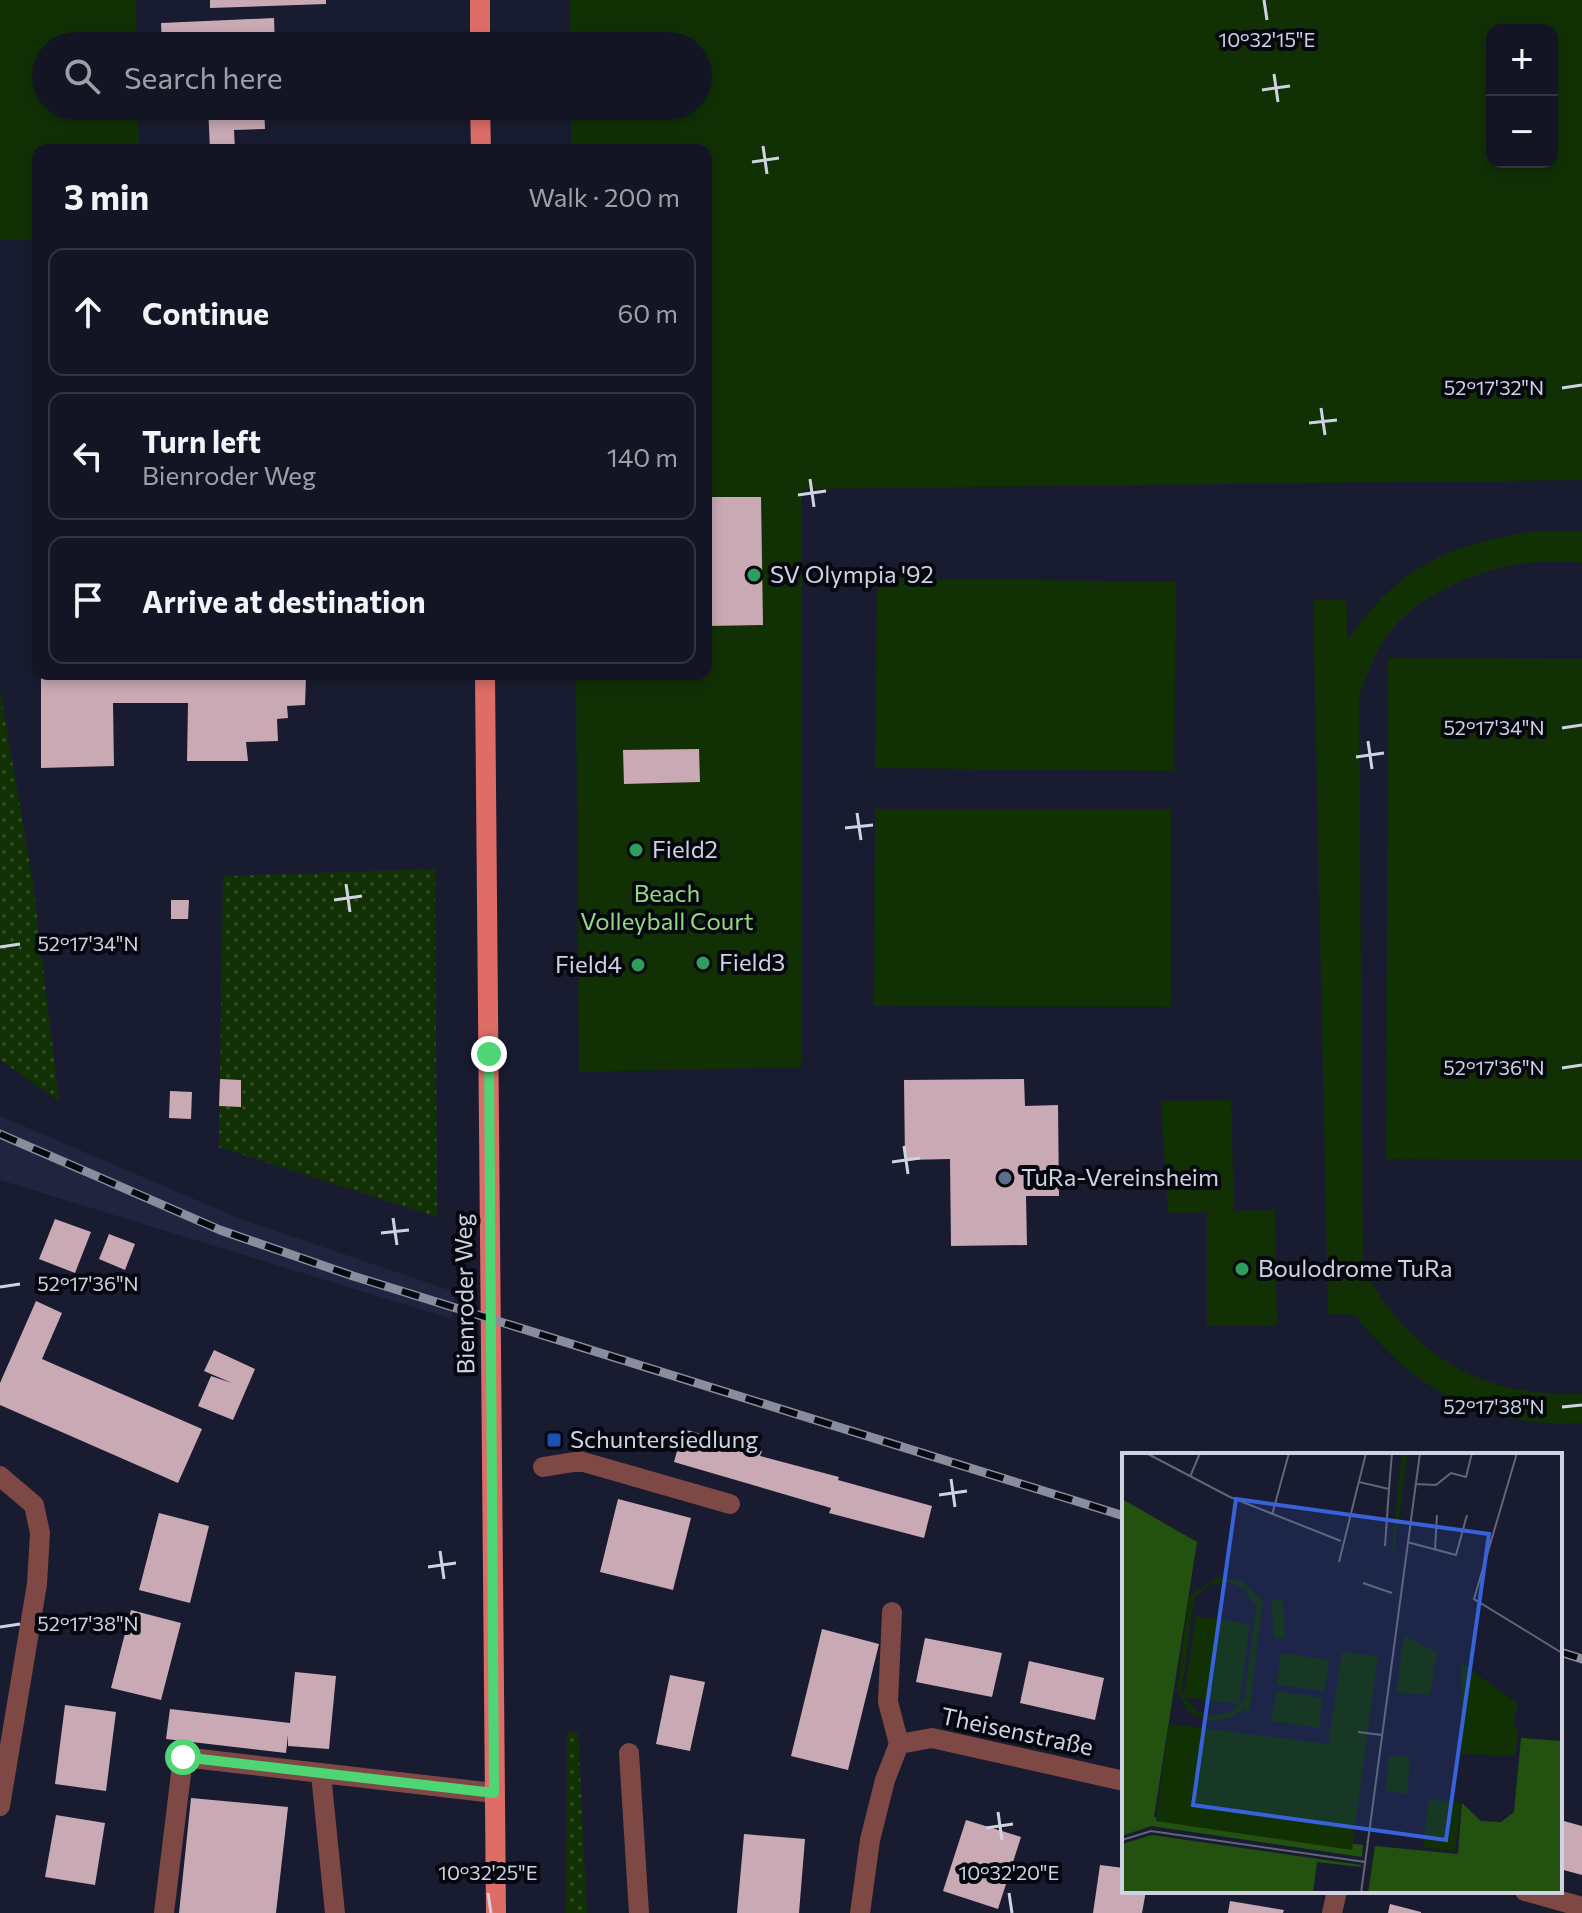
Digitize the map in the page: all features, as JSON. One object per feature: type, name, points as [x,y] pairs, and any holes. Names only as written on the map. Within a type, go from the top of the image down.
[{"type":"main road","points":[[480,0],[480,32]]},
{"type":"main road","points":[[480,120],[481,144]]},
{"type":"main road","name":"Bienroder Weg","points":[[485,680],[496,1913]]},
{"type":"street","points":[[543,1467],[580,1461],[730,1504]]},
{"type":"street","points":[[0,1476],[34,1505],[40,1533],[37,1584],[0,1806]]},
{"type":"street","points":[[860,1913],[870,1840],[885,1780],[899,1744],[888,1702],[892,1612]]},
{"type":"street","name":"Theisenstraße","points":[[899,1744],[932,1738],[1122,1781]]},
{"type":"street","points":[[629,1753],[639,1913]]},
{"type":"street","points":[[164,1913],[183,1757],[494,1793]]},
{"type":"street","points":[[321,1774],[335,1913]]},
{"type":"street","points":[[1332,1913],[1337,1893]]},
{"type":"street","points":[[1532,1893],[1582,1907]]},
{"type":"shaded area","points":[[0,1116],[243,1220],[455,1292],[452,1319],[0,1180]]},
{"type":"green space","points":[[0,0],[136,0],[137,32],[32,32],[32,120],[138,120],[139,144],[32,144],[32,240],[0,240]]},
{"type":"green space","name":"SV Olympia '92","points":[[570,0],[1582,0],[1582,480],[802,489],[801,1067],[579,1072],[576,680],[712,680],[712,144],[571,144],[571,120],[712,120],[712,32],[570,32]]},
{"type":"green space","points":[[1536,531],[1582,532],[1582,563],[1558,561],[1504,567],[1477,575],[1427,599],[1406,615],[1384,640],[1359,695],[1363,1268],[1403,1325],[1427,1347],[1481,1379],[1546,1393],[1582,1393],[1582,1423],[1513,1419],[1454,1399],[1402,1365],[1355,1315],[1328,1314],[1313,599],[1346,600],[1348,640],[1387,594],[1428,563],[1477,543]]},
{"type":"green space","points":[[877,578],[1176,582],[1174,771],[875,768]]},
{"type":"green space","points":[[1388,658],[1582,659],[1582,1160],[1386,1159]]},
{"type":"green space","points":[[0,690],[33,883],[59,1101],[0,1060]]},
{"type":"green space","points":[[875,809],[1171,809],[1171,1007],[874,1006]]},
{"type":"green space","points":[[435,869],[437,1217],[219,1147],[223,876]]},
{"type":"green space","name":"Boulodrome TuRa","points":[[1231,1100],[1234,1211],[1275,1210],[1277,1326],[1207,1326],[1207,1212],[1168,1213],[1161,1101]]},
{"type":"green space","points":[[567,1732],[578,1732],[587,1913],[566,1913]]},
{"type":"building","points":[[210,0],[326,0],[326,4],[210,8]]},
{"type":"building","points":[[274,18],[274,32],[161,32],[161,23]]},
{"type":"building","points":[[209,120],[265,120],[265,129],[234,130],[235,144],[210,144]]},
{"type":"building","points":[[712,497],[761,497],[763,625],[712,626]]},
{"type":"building","points":[[41,680],[306,680],[305,705],[287,706],[288,718],[277,719],[278,741],[246,742],[248,761],[187,761],[188,703],[113,703],[114,766],[41,768]]},
{"type":"building","points":[[699,749],[700,782],[624,784],[623,750]]},
{"type":"building","points":[[171,900],[189,900],[188,919],[171,919]]},
{"type":"building","points":[[220,1079],[241,1080],[241,1107],[219,1106]]},
{"type":"building","name":"TuRa-Vereinsheim","points":[[1024,1079],[1025,1106],[1058,1105],[1059,1196],[1026,1196],[1027,1245],[951,1246],[950,1159],[905,1160],[904,1080]]},
{"type":"building","points":[[170,1091],[192,1092],[191,1119],[169,1118]]},
{"type":"building","points":[[55,1219],[91,1232],[75,1273],[39,1259]]},
{"type":"building","points":[[109,1234],[135,1244],[125,1270],[99,1259]]},
{"type":"building","points":[[36,1301],[62,1313],[42,1359],[202,1429],[178,1483],[0,1405],[0,1383]]},
{"type":"building","points":[[214,1350],[255,1369],[233,1420],[198,1406],[211,1376],[232,1383],[204,1371]]},
{"type":"building","points":[[683,1429],[762,1451],[760,1456],[932,1506],[924,1538],[829,1513],[831,1508],[674,1462]]},
{"type":"building","points":[[618,1499],[691,1518],[673,1590],[600,1572]]},
{"type":"building","points":[[159,1513],[209,1526],[190,1603],[139,1590]]},
{"type":"building","points":[[131,1610],[181,1623],[161,1700],[111,1688]]},
{"type":"building","points":[[822,1629],[879,1644],[848,1770],[791,1756]]},
{"type":"building","points":[[925,1638],[1002,1653],[992,1697],[916,1682]]},
{"type":"building","points":[[1029,1661],[1104,1678],[1095,1720],[1020,1703]]},
{"type":"building","points":[[295,1672],[336,1676],[329,1749],[288,1746],[288,1735],[286,1753],[166,1739],[170,1709],[290,1723]]},
{"type":"building","points":[[670,1675],[705,1682],[690,1751],[656,1744]]},
{"type":"building","points":[[65,1705],[116,1712],[106,1791],[55,1784]]},
{"type":"building","points":[[191,1798],[288,1807],[276,1913],[179,1913]]},
{"type":"building","points":[[56,1815],[105,1823],[95,1885],[45,1877]]},
{"type":"building","points":[[966,1820],[1021,1837],[998,1909],[943,1891]]},
{"type":"building","points":[[1562,1821],[1582,1826],[1582,1875],[1562,1870]]},
{"type":"building","points":[[744,1834],[805,1839],[799,1913],[737,1913]]},
{"type":"building","points":[[1100,1865],[1122,1868],[1122,1893],[1146,1893],[1142,1913],[1093,1913]]},
{"type":"building","points":[[1230,1901],[1284,1910],[1283,1913],[1228,1913]]},
{"type":"building","points":[[1390,1904],[1421,1912],[1421,1913],[1388,1913]]},
{"type":"railway","points":[[0,1134],[220,1230],[353,1276],[1122,1515]]},
{"type":"railway","points":[[1562,1653],[1582,1659]]},
{"type":"place","name":"SV Olympia '92","points":[[754,575]]},
{"type":"place","name":"Field2","points":[[636,850]]},
{"type":"place","name":"Field3","points":[[703,963]]},
{"type":"place","name":"Field4","points":[[638,965]]},
{"type":"place","name":"TuRa-Vereinsheim","points":[[1005,1178]]},
{"type":"place","name":"Boulodrome TuRa","points":[[1242,1269]]},
{"type":"place","name":"Schuntersiedlung","points":[[554,1440]]},
{"type":"route","points":[[183,1757],[494,1793],[489,1054]]},
{"type":"park label","name":"Beach Volleyball Court","points":[[667,908]]}]
